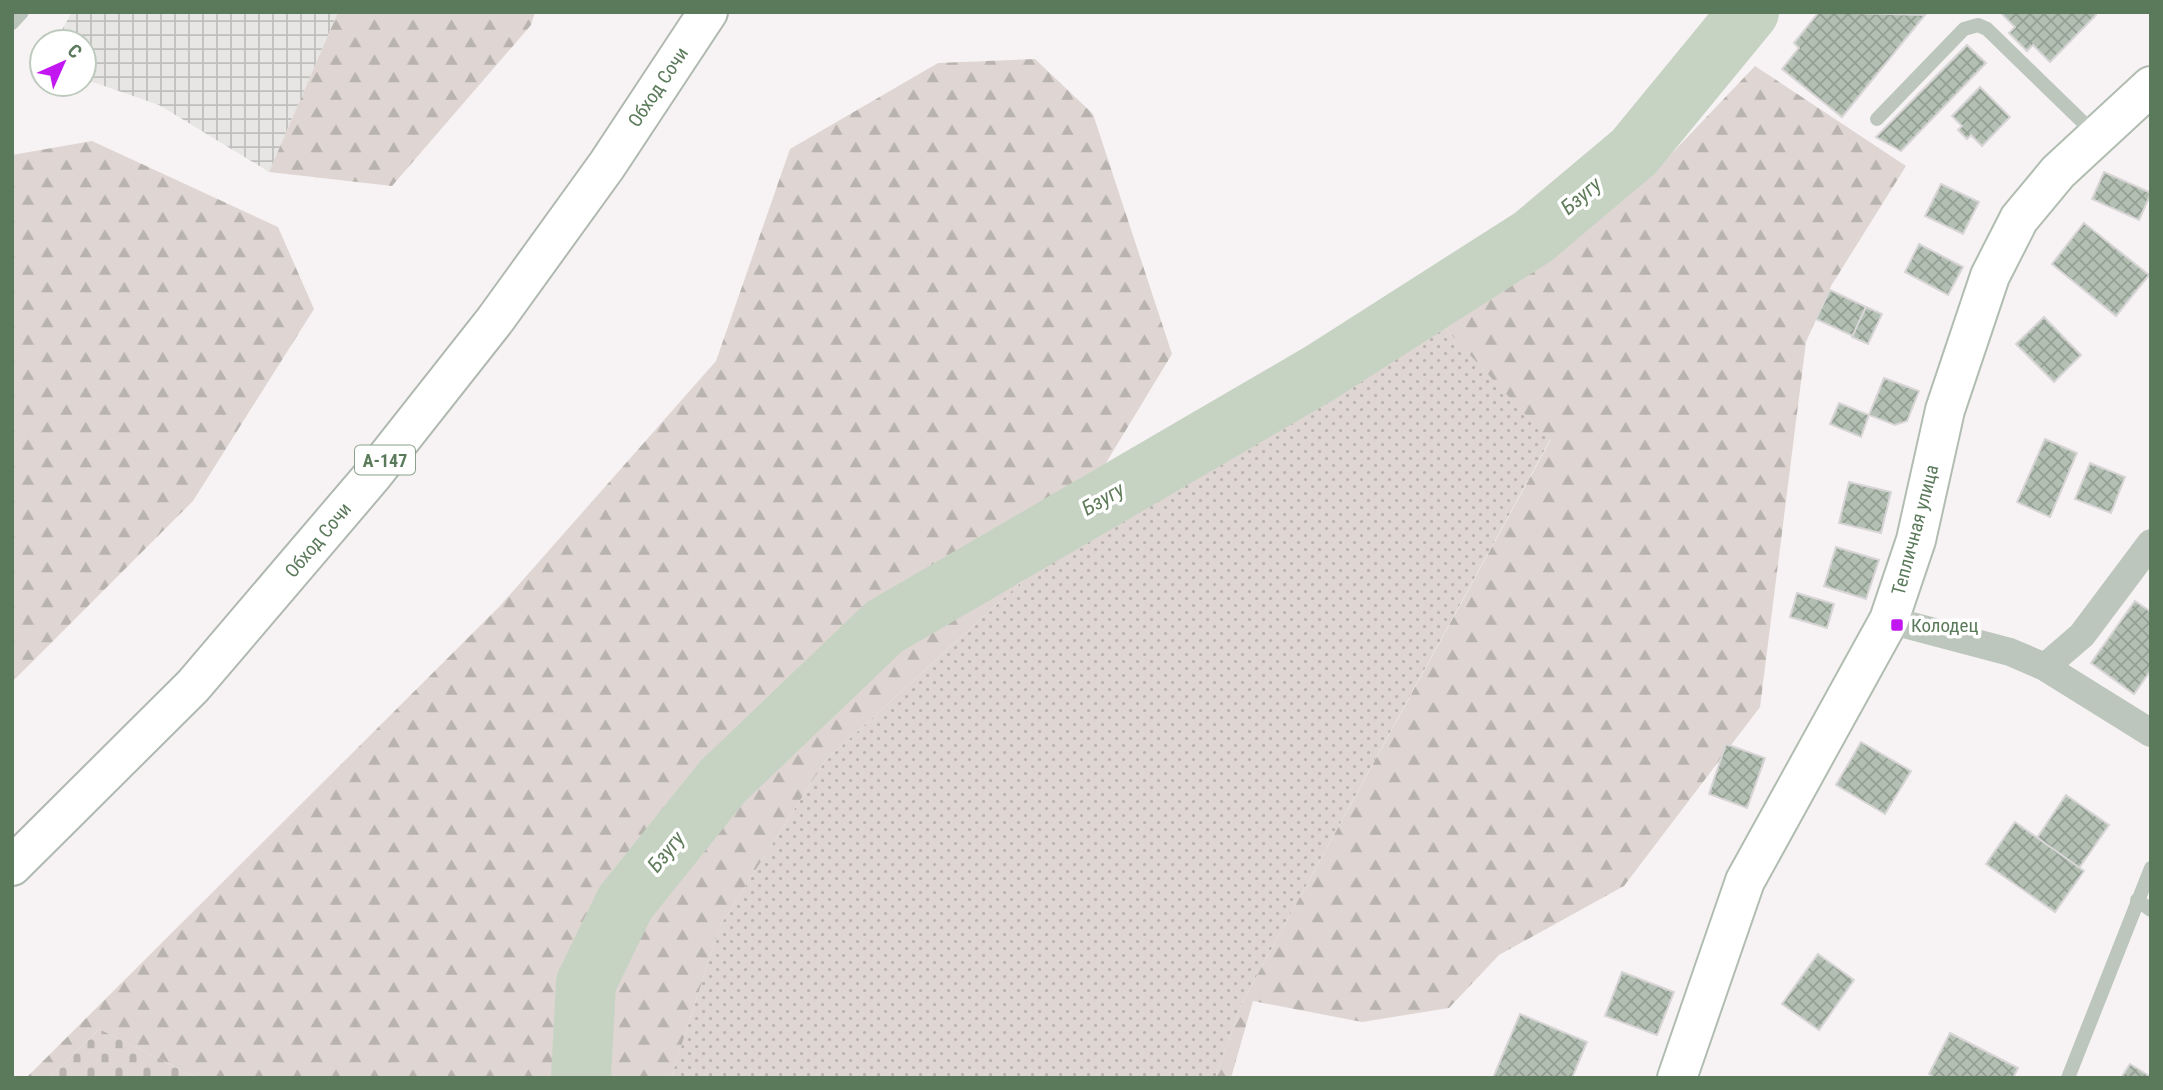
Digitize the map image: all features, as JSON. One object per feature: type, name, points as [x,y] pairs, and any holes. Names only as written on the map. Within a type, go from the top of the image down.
[{"type":"main road","name":"Обход Сочи","points":[[12,866],[193,686],[372,476],[495,320],[607,165],[708,12]]},
{"type":"main road","name":"Тепличная улица","points":[[1677,1078],[1745,881],[1889,620],[1916,540],[1945,410],[1990,276],[2019,219],[2057,172],[2151,86]]},
{"type":"street","points":[[2045,667],[2082,635],[2151,543]]},
{"type":"street","points":[[1889,620],[2010,652],[2045,667],[2151,733]]},
{"type":"lane","points":[[12,23],[22,12]]},
{"type":"lane","points":[[1877,118],[1964,29],[1978,25],[1987,29],[2097,136]]},
{"type":"lane","points":[[2068,1078],[2151,868]]},
{"type":"lane","points":[[2137,900],[2151,910]]},
{"type":"shaded area","points":[[72,12],[338,12],[269,172],[159,105],[98,84],[98,28],[63,28]]},
{"type":"green space","points":[[338,12],[535,12],[531,25],[392,186],[269,172]]},
{"type":"green space","points":[[1035,59],[1093,114],[1172,354],[1049,557],[825,761],[720,926],[671,1078],[198,1078],[99,1029],[49,1078],[26,1078],[499,607],[716,361],[790,149],[938,63]]},
{"type":"green space","points":[[1755,66],[1906,166],[1831,286],[1806,342],[1760,707],[1624,886],[1499,955],[1449,1008],[1362,1022],[1253,1001],[1231,1078],[1215,1078],[1243,1001],[1550,441],[1444,327],[1657,169]]},
{"type":"green space","points":[[92,141],[278,227],[314,309],[193,501],[12,682],[12,155]]},
{"type":"green space","points":[[1444,327],[1550,440],[1243,1001],[1215,1078],[671,1078],[720,926],[825,761],[1049,557],[1356,375]]},
{"type":"green space","points":[[99,1029],[198,1078],[49,1078]]},
{"type":"building","points":[[1819,12],[1925,15],[1842,117],[1782,69],[1799,48],[1794,43]]},
{"type":"building","points":[[2000,12],[2093,12],[2096,15],[2050,62],[2033,45],[2027,51],[2009,33],[2015,27]]},
{"type":"building","points":[[1967,45],[1986,63],[1901,151],[1876,137]]},
{"type":"building","points":[[1980,87],[2010,117],[1982,146],[1971,135],[1967,139],[1958,130],[1962,126],[1952,116]]},
{"type":"building","points":[[2104,172],[2151,193],[2139,220],[2092,199]]},
{"type":"building","points":[[1941,184],[1979,202],[1963,234],[1925,216]]},
{"type":"building","points":[[2084,223],[2149,275],[2116,316],[2052,264]]},
{"type":"building","points":[[1919,244],[1963,267],[1948,295],[1905,272]]},
{"type":"building","points":[[1830,290],[1866,307],[1853,336],[1816,319]]},
{"type":"building","points":[[1866,307],[1882,314],[1868,344],[1852,337]]},
{"type":"building","points":[[2044,317],[2081,355],[2054,382],[2016,344]]},
{"type":"building","points":[[1884,378],[1919,391],[1907,421],[1895,425],[1869,415]]},
{"type":"building","points":[[1839,403],[1869,415],[1861,437],[1830,424]]},
{"type":"building","points":[[2045,439],[2077,453],[2050,517],[2017,502]]},
{"type":"building","points":[[2090,463],[2125,477],[2111,513],[2075,499]]},
{"type":"building","points":[[1849,482],[1891,492],[1881,533],[1839,523]]},
{"type":"building","points":[[1836,547],[1879,560],[1866,599],[1824,586]]},
{"type":"building","points":[[1797,593],[1834,604],[1827,628],[1790,617]]},
{"type":"building","points":[[2135,601],[2151,612],[2151,670],[2134,694],[2091,663]]},
{"type":"building","points":[[1861,742],[1911,771],[1885,814],[1836,785]]},
{"type":"building","points":[[1726,744],[1765,758],[1747,808],[1709,794]]},
{"type":"building","points":[[2066,795],[2109,825],[2079,868],[2037,838]]},
{"type":"building","points":[[2015,822],[2084,871],[2055,912],[1986,864]]},
{"type":"building","points":[[1818,954],[1854,980],[1819,1030],[1782,1004]]},
{"type":"building","points":[[1622,972],[1674,992],[1657,1035],[1605,1016]]},
{"type":"building","points":[[1520,1014],[1587,1042],[1572,1078],[1493,1078]]},
{"type":"building","points":[[1950,1033],[2018,1068],[2013,1078],[1935,1078],[1929,1074]]},
{"type":"building","points":[[2130,1064],[2151,1077],[2151,1078],[2121,1078]]},
{"type":"waterway","name":"Бзугу","points":[[581,1078],[586,983],[625,903],[722,782],[884,627],[1320,373],[1533,237],[1634,152],[1749,12]]},
{"type":"place","name":"Колодец","points":[[1897,625]]}]
